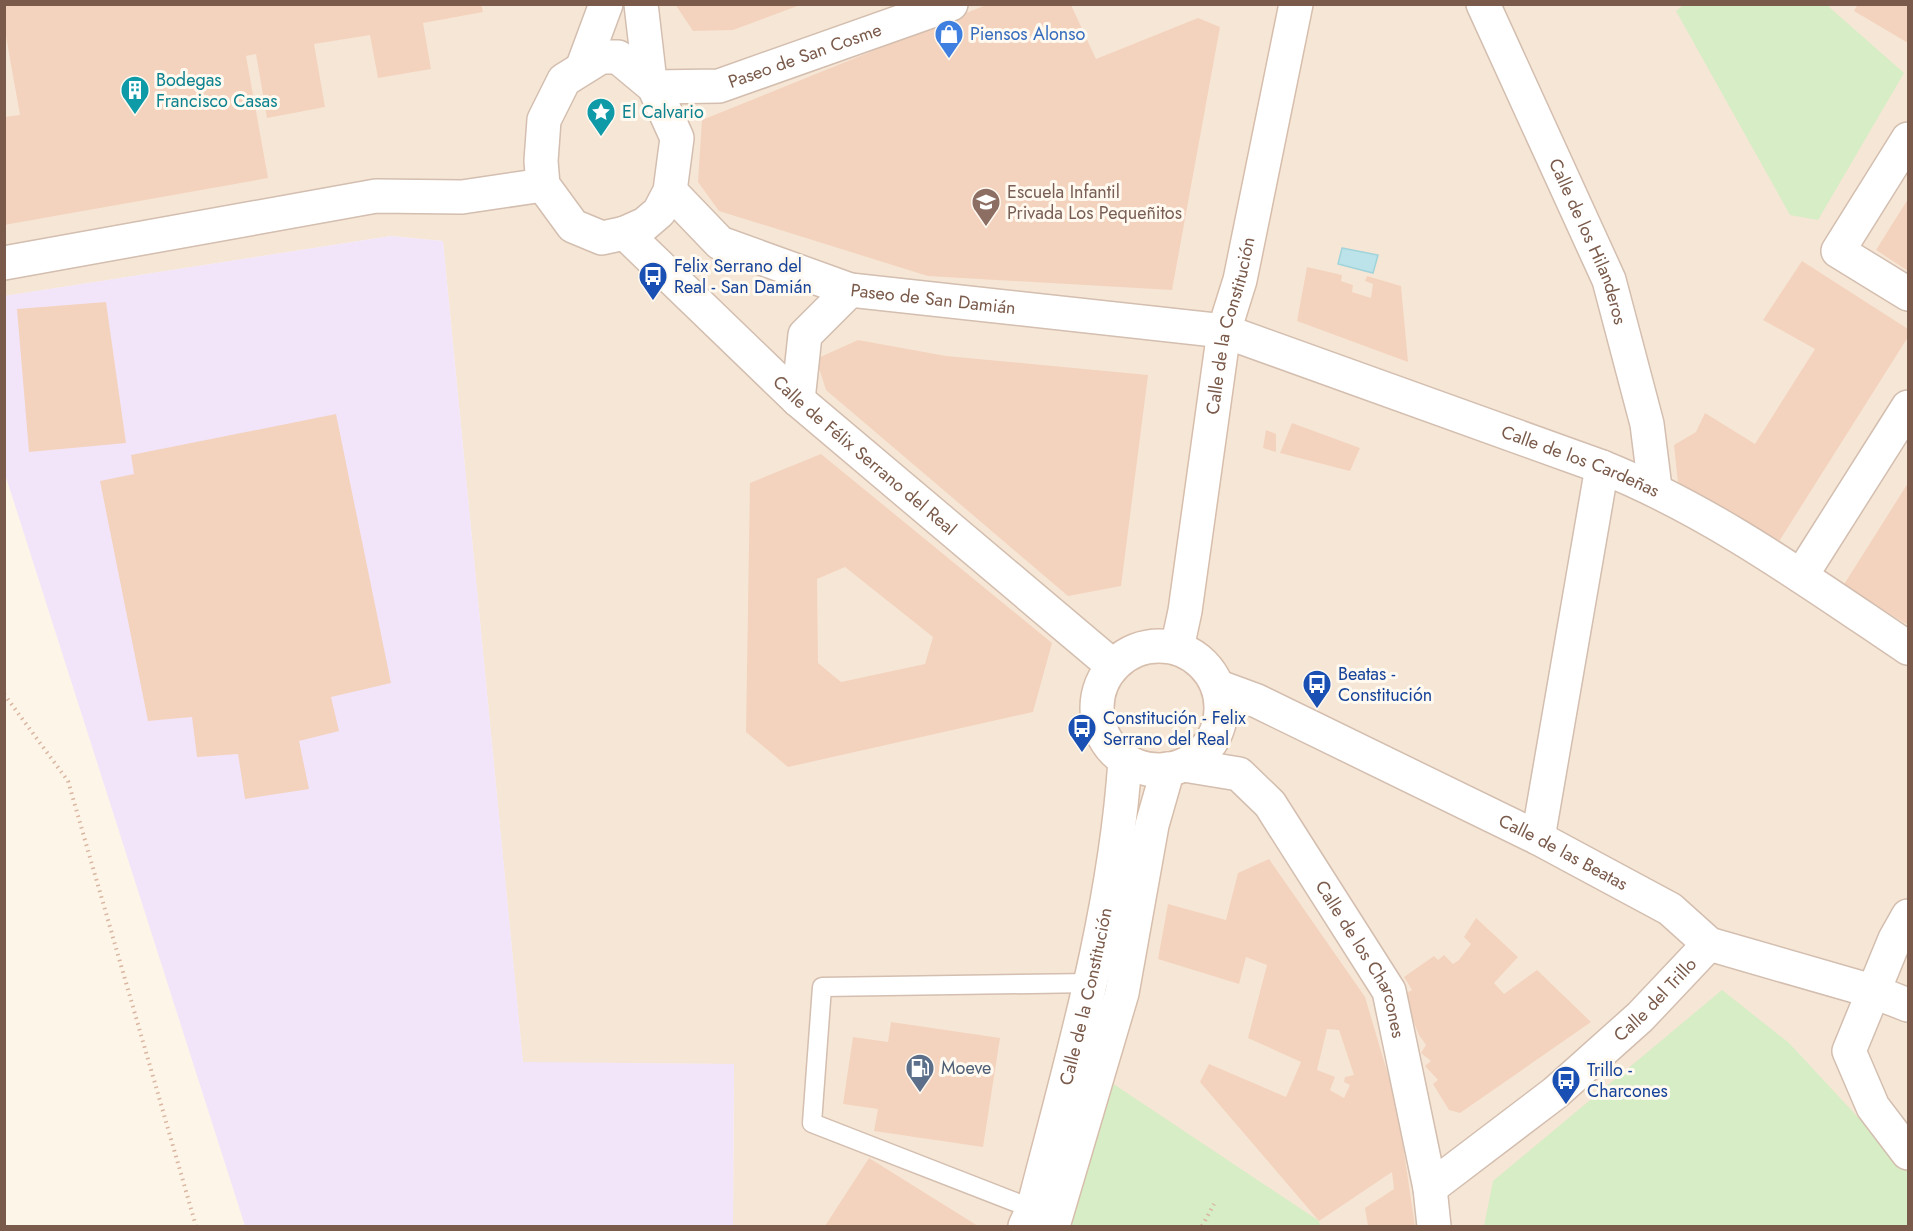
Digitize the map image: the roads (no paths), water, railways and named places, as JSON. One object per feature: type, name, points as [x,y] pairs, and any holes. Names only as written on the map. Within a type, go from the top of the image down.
[{"type":"street","points":[[583,66],[606,4]]},
{"type":"street","points":[[641,4],[652,84],[677,138],[670,191],[659,212],[645,224],[625,233],[602,238],[573,226],[543,184],[541,162],[543,120],[564,80],[583,66],[601,57],[618,57],[652,84]]},
{"type":"street","name":"Paseo de San Cosme","points":[[652,84],[719,86],[951,4]]},
{"type":"street","name":"Calle de la Constitución","points":[[1176,648],[1185,611],[1224,332],[1240,280],[1296,4]]},
{"type":"street","name":"Calle de los Hilanderos","points":[[1484,4],[1610,280],[1647,424],[1655,488]]},
{"type":"street","points":[[1908,139],[1838,251],[1908,294]]},
{"type":"street","points":[[4,263],[376,196],[462,197],[543,184]]},
{"type":"street","name":"Paseo de San Damián","points":[[670,191],[720,243],[850,290],[1224,332]]},
{"type":"street","name":"Calle de Félix Serrano del Real","points":[[625,233],[798,400],[1113,666]]},
{"type":"street","points":[[798,400],[806,335],[850,290]]},
{"type":"street","name":"Calle de los Cardeñas","points":[[1224,332],[1655,488],[1801,576],[1908,648]]},
{"type":"street","points":[[1801,576],[1908,407]]},
{"type":"street","points":[[1538,838],[1602,467]]},
{"type":"street","points":[[1153,645],[1176,648],[1195,656],[1209,669],[1219,687],[1222,711],[1216,733],[1203,752],[1176,767],[1154,770],[1125,760],[1107,742],[1099,724],[1097,703],[1102,683],[1113,666],[1131,652],[1153,645]]},
{"type":"street","name":"Calle de las Beatas","points":[[1219,687],[1257,701],[1538,838],[1670,909],[1709,944],[1872,991],[1908,1005]]},
{"type":"street","name":"Calle de la Constitución","points":[[1037,1221],[1092,983],[1122,817],[1125,760]]},
{"type":"street","name":"Calle de la Constitución","points":[[1037,1221],[1122,993],[1152,825],[1176,767]]},
{"type":"street","name":"Calle de los Charcones","points":[[1176,767],[1239,774],[1270,804],[1389,991],[1430,1188],[1434,1227]]},
{"type":"street","points":[[1908,916],[1872,991],[1849,1051],[1873,1107],[1908,1153]]},
{"type":"street","name":"Calle del Trillo","points":[[1430,1188],[1555,1093],[1640,1017],[1709,944]]},
{"type":"lane","points":[[1037,1221],[812,1123],[822,987],[1092,983]]},
{"type":"water","points":[[1342,248],[1378,255],[1373,273],[1338,264]]},
{"type":"place","name":"Piensos Alonso","points":[[949,60]]},
{"type":"place","name":"Bodegas Francisco Casas","points":[[135,116]]},
{"type":"place","name":"El Calvario","points":[[601,138]]},
{"type":"place","name":"Escuela Infantil Privada Los Pequeñitos","points":[[986,228]]},
{"type":"place","name":"Felix Serrano del Real - San Damián","points":[[653,302]]},
{"type":"place","name":"Beatas - Constitución","points":[[1317,710]]},
{"type":"place","name":"Constitución - Felix Serrano del Real","points":[[1082,754]]},
{"type":"place","name":"Moeve","points":[[920,1094]]},
{"type":"place","name":"Trillo - Charcones","points":[[1566,1106]]}]
